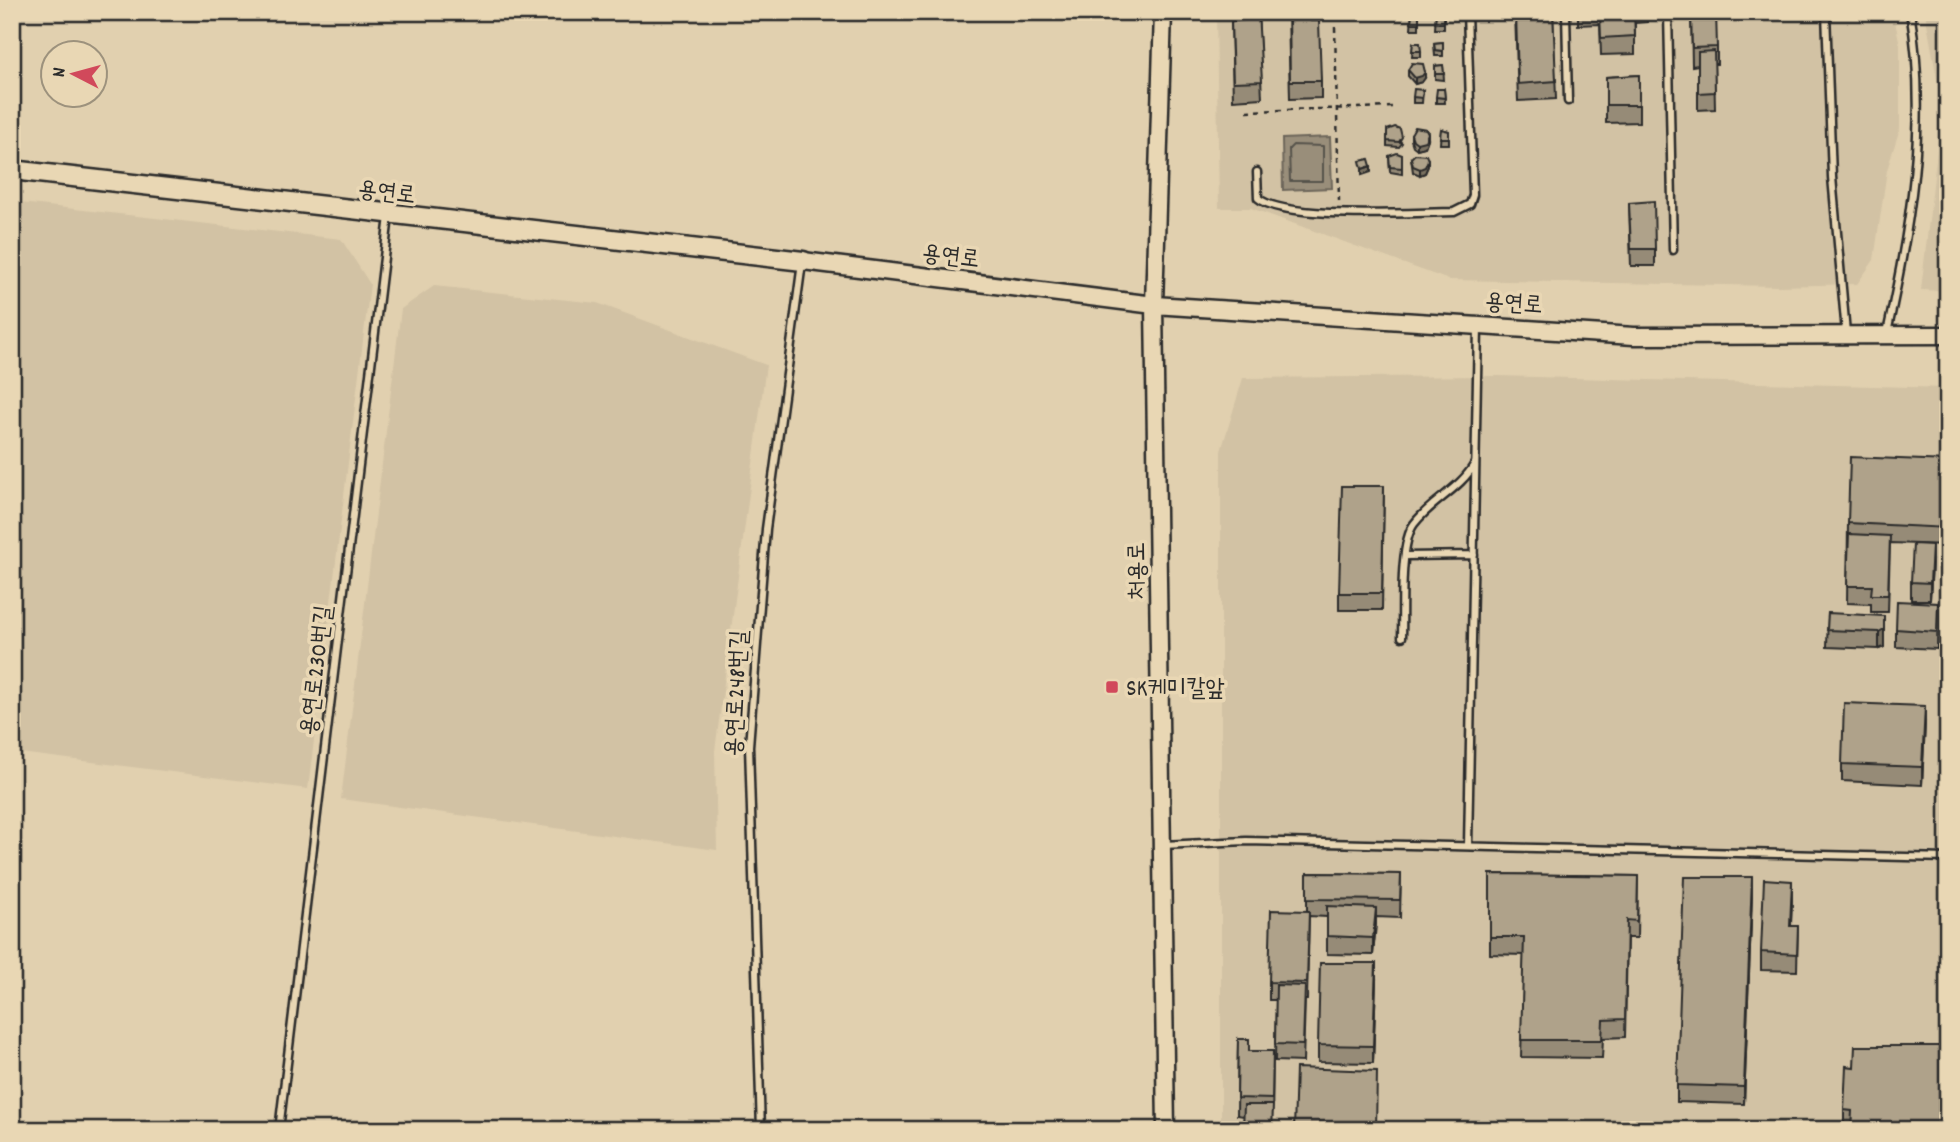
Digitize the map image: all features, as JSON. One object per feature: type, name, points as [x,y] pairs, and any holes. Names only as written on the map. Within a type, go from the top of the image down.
[{"type":"main road","name":"용연로","points":[[12,170],[389,216],[803,261]]},
{"type":"street","name":"처용로","points":[[1163,12],[1154,305],[1166,1130]]},
{"type":"street","name":"용연로","points":[[803,261],[1154,305],[1634,336],[1948,335]]},
{"type":"lane","points":[[1257,172],[1258,198],[1295,211],[1454,212],[1470,204],[1473,195],[1467,12]]},
{"type":"lane","points":[[1566,12],[1568,101]]},
{"type":"lane","points":[[1668,12],[1673,250]]},
{"type":"lane","points":[[1826,12],[1832,177],[1846,335]]},
{"type":"lane","points":[[1887,335],[1902,264],[1917,145],[1918,55],[1910,12]]},
{"type":"lane","name":"용연로230번길","points":[[279,1130],[389,216]]},
{"type":"lane","name":"용연로248번길","points":[[761,1130],[749,746],[766,528],[803,261]]},
{"type":"lane","points":[[1468,846],[1478,324]]},
{"type":"lane","points":[[1402,637],[1406,541],[1413,526],[1469,474],[1475,461]]},
{"type":"lane","points":[[1406,556],[1474,555]]},
{"type":"lane","points":[[1163,845],[1247,841],[1948,858]]},
{"type":"path","points":[[1335,27],[1340,212]]},
{"type":"path","points":[[1247,111],[1392,107]]},
{"type":"shaded area","points":[[1216,12],[1893,12],[1900,45],[1900,128],[1887,170],[1874,260],[1857,284],[1779,286],[1449,280],[1251,208],[1219,208]]},
{"type":"shaded area","points":[[1925,12],[1948,12],[1948,291],[1921,290],[1942,107]]},
{"type":"shaded area","points":[[12,202],[341,239],[370,284],[308,789],[12,752]]},
{"type":"shaded area","points":[[434,286],[597,303],[766,365],[715,751],[717,850],[341,799],[401,309]]},
{"type":"shaded area","points":[[1498,376],[1948,388],[1948,1130],[1221,1130],[1221,451],[1243,378]]},
{"type":"water","points":[[1330,137],[1332,188],[1283,190],[1282,139]]},
{"type":"building","points":[[1246,12],[1258,12],[1262,81],[1233,82],[1231,21],[1246,20]]},
{"type":"building","points":[[1289,12],[1311,12],[1311,21],[1319,21],[1321,81],[1290,81]]},
{"type":"building","points":[[1516,12],[1553,12],[1556,81],[1518,84]]},
{"type":"building","points":[[1600,12],[1634,12],[1635,36],[1601,38]]},
{"type":"building","points":[[1691,12],[1716,12],[1717,47],[1692,48]]},
{"type":"building","points":[[1412,14],[1419,14],[1419,23],[1411,23]]},
{"type":"building","points":[[1436,14],[1444,16],[1444,23],[1435,23]]},
{"type":"building","points":[[1443,42],[1443,51],[1435,50],[1434,43]]},
{"type":"building","points":[[1413,43],[1420,43],[1421,51],[1412,51]]},
{"type":"building","points":[[1714,51],[1715,92],[1698,93],[1698,52]]},
{"type":"building","points":[[1412,63],[1423,64],[1425,72],[1422,76],[1415,78],[1408,70]]},
{"type":"building","points":[[1443,65],[1444,74],[1435,74],[1435,66]]},
{"type":"building","points":[[1639,75],[1639,105],[1606,105],[1606,77]]},
{"type":"building","points":[[1414,89],[1423,90],[1422,98],[1413,97]]},
{"type":"building","points":[[1437,89],[1444,89],[1445,98],[1436,97]]},
{"type":"building","points":[[1395,127],[1400,129],[1402,137],[1399,142],[1387,141],[1387,130]]},
{"type":"building","points":[[1415,127],[1426,129],[1428,133],[1425,141],[1417,143],[1413,140],[1411,134]]},
{"type":"building","points":[[1441,129],[1449,131],[1449,138],[1440,138]]},
{"type":"building","points":[[1397,153],[1402,155],[1402,168],[1390,167],[1389,156]]},
{"type":"building","points":[[1415,154],[1426,155],[1428,160],[1425,167],[1420,169],[1413,166],[1411,158]]},
{"type":"building","points":[[1369,159],[1371,166],[1362,169],[1360,161]]},
{"type":"building","points":[[1654,201],[1655,249],[1631,249],[1629,203]]},
{"type":"building","points":[[1850,457],[1948,461],[1948,528],[1848,523]]},
{"type":"building","points":[[1342,486],[1384,486],[1382,593],[1339,593]]},
{"type":"building","points":[[1849,534],[1890,536],[1888,595],[1871,595],[1872,586],[1847,586]]},
{"type":"building","points":[[1913,544],[1932,545],[1930,583],[1911,582]]},
{"type":"building","points":[[1897,601],[1938,603],[1937,632],[1896,629]]},
{"type":"building","points":[[1828,613],[1884,616],[1884,629],[1879,632],[1827,630]]},
{"type":"building","points":[[1844,703],[1925,706],[1922,767],[1842,764]]},
{"type":"building","points":[[1307,873],[1401,874],[1400,900],[1307,899]]},
{"type":"building","points":[[1490,874],[1638,876],[1637,921],[1627,920],[1625,1019],[1603,1020],[1602,1040],[1521,1040],[1524,937],[1490,937]]},
{"type":"building","points":[[1684,877],[1752,877],[1744,1087],[1677,1085]]},
{"type":"building","points":[[1764,879],[1792,881],[1790,926],[1798,926],[1797,954],[1761,952]]},
{"type":"building","points":[[1327,906],[1376,908],[1373,938],[1327,936]]},
{"type":"building","points":[[1271,910],[1309,911],[1307,983],[1269,982]]},
{"type":"building","points":[[1320,963],[1376,963],[1373,1046],[1318,1045]]},
{"type":"building","points":[[1276,985],[1305,986],[1303,1045],[1275,1044]]},
{"type":"building","points":[[1238,1039],[1249,1039],[1249,1051],[1273,1051],[1272,1099],[1237,1098]]},
{"type":"building","points":[[1855,1046],[1948,1046],[1948,1130],[1851,1130],[1852,1111],[1844,1110],[1846,1066],[1854,1067]]},
{"type":"building","points":[[1296,1068],[1377,1071],[1376,1130],[1294,1130]]},
{"type":"building","points":[[1244,1105],[1273,1105],[1272,1130],[1243,1130]]},
{"type":"place","name":"SK케미칼앞","points":[[1112,687]]}]
